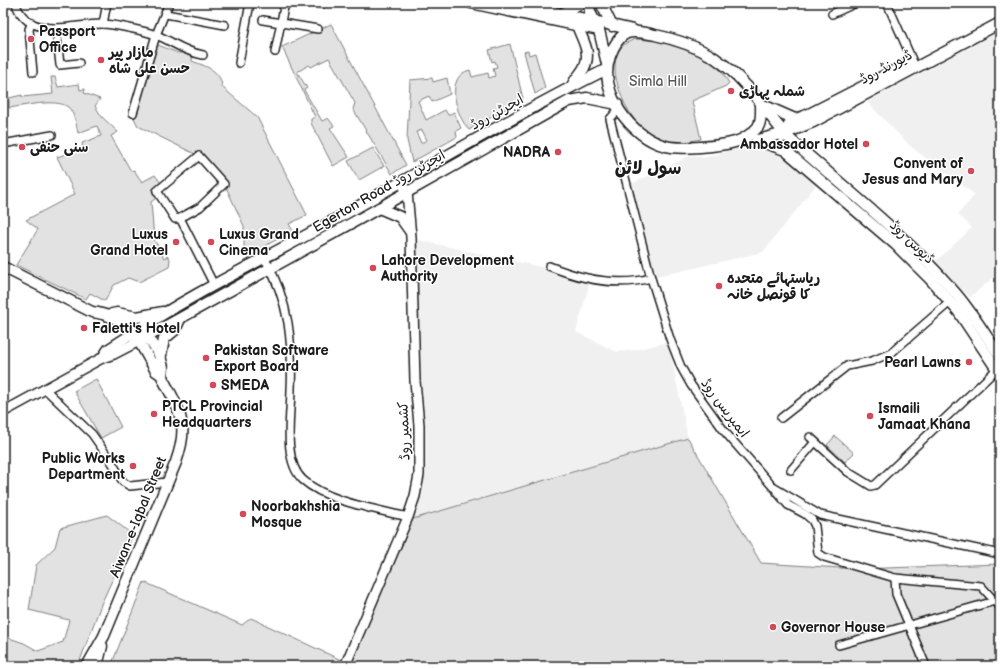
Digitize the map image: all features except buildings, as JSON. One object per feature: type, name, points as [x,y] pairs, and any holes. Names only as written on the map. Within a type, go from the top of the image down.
[{"type":"main road","points":[[471,3],[589,20]]},
{"type":"main road","points":[[516,3],[563,13],[612,26],[664,36],[708,52],[728,68],[761,104],[795,119]]},
{"type":"main road","points":[[563,13],[581,3]]},
{"type":"main road","points":[[601,3],[612,26]]},
{"type":"main road","name":"ڈیورنڈ روڈ","points":[[795,119],[807,115],[1000,17]]},
{"type":"main road","points":[[572,86],[587,58],[586,44],[588,38],[589,20]]},
{"type":"main road","points":[[589,20],[607,67]]},
{"type":"main road","name":"ڈیورنڈ روڈ","points":[[736,142],[758,140],[784,133],[813,122],[1000,23]]},
{"type":"main road","points":[[633,30],[619,40],[610,55],[607,67],[608,84],[618,107],[634,128],[644,136],[666,146],[689,148],[736,142],[750,134],[757,127],[761,120],[761,104]]},
{"type":"main road","name":"ایجرٹن روڈ","points":[[401,182],[607,67]]},
{"type":"main road","name":"Egerton Road ایجرٹن روڈ","points":[[140,335],[180,319],[569,101],[587,98],[618,107]]},
{"type":"main road","name":"ڈیوس روڈ","points":[[761,104],[784,133],[923,259],[957,295],[1000,356]]},
{"type":"main road","points":[[785,150],[782,142],[784,133],[788,123],[795,119]]},
{"type":"main road","name":"ڈیوس روڈ","points":[[758,140],[785,150],[895,244],[950,302],[977,338],[998,371]]},
{"type":"main road","name":"Egerton Road ایجرٹن روڈ","points":[[140,335],[172,310],[214,285],[401,182]]},
{"type":"main road","points":[[379,208],[400,217],[410,231]]},
{"type":"main road","points":[[3,267],[92,312],[108,315],[140,335]]},
{"type":"main road","points":[[108,315],[117,313],[142,316],[172,310]]},
{"type":"main road","points":[[92,312],[98,318],[140,335]]},
{"type":"main road","points":[[160,360],[164,339],[175,330],[180,319]]},
{"type":"main road","name":"Aiwan-e-Iqbal Street","points":[[140,335],[160,360],[163,367],[162,375]]},
{"type":"main road","name":"Aiwan-e-Iqbal Street","points":[[87,666],[104,636],[182,445],[183,428],[174,399],[162,375],[156,371],[140,335]]},
{"type":"main road","points":[[97,666],[104,636]]},
{"type":"street","points":[[16,3],[16,7],[24,17],[32,23],[56,28],[103,24],[156,35],[189,53],[203,55]]},
{"type":"street","points":[[103,24],[107,3]]},
{"type":"street","points":[[133,113],[156,35],[166,14],[168,3]]},
{"type":"street","points":[[239,63],[250,3]]},
{"type":"street","points":[[275,52],[286,3]]},
{"type":"street","points":[[832,14],[856,3]]},
{"type":"street","points":[[887,3],[913,62]]},
{"type":"street","points":[[166,14],[225,25]]},
{"type":"street","points":[[263,20],[318,29]]},
{"type":"street","points":[[32,23],[29,29],[34,72]]},
{"type":"street","points":[[56,28],[60,65],[79,63]]},
{"type":"street","name":"ایمپریس روڈ","points":[[618,107],[610,119],[651,278],[670,339],[691,385],[725,432],[773,487],[820,515],[1000,554]]},
{"type":"street","points":[[3,144],[52,135]]},
{"type":"street","points":[[199,156],[224,184],[200,207],[180,218],[175,219],[157,191],[199,156]]},
{"type":"street","name":"کشمیر روڈ","points":[[346,666],[408,517],[415,496],[420,459],[413,331],[410,231],[407,192],[401,182]]},
{"type":"street","points":[[180,218],[214,285]]},
{"type":"street","points":[[264,257],[276,280],[288,323],[292,387],[290,443],[292,462],[298,473],[312,486],[340,499],[408,517]]},
{"type":"street","points":[[549,266],[578,276],[616,283],[633,282],[651,278]]},
{"type":"street","points":[[780,418],[847,366],[872,361],[891,353],[950,302]]},
{"type":"street","points":[[3,412],[102,358],[108,349],[140,335]]},
{"type":"street","points":[[791,470],[812,440],[848,472],[870,486],[875,485],[998,371]]},
{"type":"street","points":[[45,389],[92,434],[113,464],[123,482],[130,486],[167,482]]},
{"type":"street","points":[[773,487],[788,505],[805,514],[812,520],[815,526],[818,553],[824,557],[895,578],[981,586],[998,604]]},
{"type":"street","points":[[895,578],[896,594],[926,666]]},
{"type":"street","points":[[839,645],[908,624],[998,604]]},
{"type":"shaded area","name":"Convent of Jesus and Mary","points":[[1000,31],[1000,272],[970,297],[934,263],[972,228],[958,214],[975,195],[910,146],[867,102]]},
{"type":"shaded area","points":[[766,146],[778,150],[816,185],[763,252],[651,278],[627,186],[687,157],[694,155],[704,158],[739,148]]},
{"type":"shaded area","points":[[413,239],[591,278],[576,332],[617,352],[635,350],[668,342],[688,438],[413,519]]},
{"type":"green space","points":[[331,24],[406,165],[392,174],[353,109],[355,103],[329,58],[311,67],[309,65],[297,72],[307,88],[304,90],[322,121],[328,118],[334,126],[330,128],[349,157],[333,166],[311,123],[311,119],[315,117],[282,47]]},
{"type":"green space","name":"Simla Hill","points":[[635,39],[664,41],[706,56],[722,72],[729,83],[726,86],[692,101],[701,139],[677,143],[664,141],[645,131],[631,115],[620,93],[615,69],[616,58],[621,47]]},
{"type":"green space","points":[[510,44],[523,99],[469,130],[460,116],[457,106],[455,88],[457,80],[462,74],[470,70],[472,77],[488,73],[489,78],[495,76],[493,68],[497,67],[495,61],[492,62],[489,50]]},
{"type":"green space","points":[[158,45],[178,53],[193,53],[192,61],[207,67],[219,76],[222,87],[257,117],[307,215],[289,224],[293,231],[244,257],[244,226],[225,185],[199,156],[138,126],[134,118]]},
{"type":"green space","points":[[528,51],[529,55],[535,53],[545,88],[535,94],[524,52]]},
{"type":"green space","points":[[51,77],[55,77],[58,87],[79,84],[80,90],[85,89],[84,93],[100,99],[95,106],[102,117],[118,132],[111,136],[131,171],[134,170],[142,182],[155,175],[163,186],[160,195],[151,202],[154,239],[164,258],[168,256],[170,259],[169,267],[139,282],[128,278],[114,285],[105,301],[90,293],[86,299],[16,265],[38,229],[26,220],[75,194],[57,157],[83,149],[82,143],[101,136],[97,126],[78,133],[72,113],[68,107],[63,104],[40,103],[9,108],[9,98],[22,95],[22,97],[53,94]]},
{"type":"green space","points":[[432,78],[433,82],[447,78],[450,94],[432,102],[429,96],[418,101],[426,120],[445,110],[448,115],[454,112],[461,128],[456,131],[457,137],[412,162],[407,140],[410,80]],"holes":[[[422,130],[427,140],[421,143],[416,132]]]},
{"type":"green space","points":[[373,148],[384,166],[359,180],[348,161]]},
{"type":"green space","points":[[96,379],[121,427],[101,438],[74,391]]},
{"type":"green space","points":[[835,436],[854,453],[845,462],[827,445]]},
{"type":"green space","name":"Governor House","points":[[688,438],[761,563],[857,569],[1000,564],[1000,666],[350,666],[413,519]]},
{"type":"green space","points":[[107,515],[133,535],[102,602],[78,666],[3,666],[3,636],[24,643],[38,651],[63,642],[69,620],[29,610],[36,565],[55,547],[60,528]]},
{"type":"green space","points":[[144,582],[242,625],[251,618],[341,660],[339,666],[111,666]]},
{"type":"place","name":"Passport Office","points":[[31,39]]},
{"type":"place","name":"مازار پیر حسن علی شاہ","points":[[101,60]]},
{"type":"place","name":"شملہ پہاڑی","points":[[731,91]]},
{"type":"place","name":"Ambassador Hotel","points":[[866,144]]},
{"type":"place","name":"سنی حنفی","points":[[22,147]]},
{"type":"place","name":"NADRA","points":[[558,152]]},
{"type":"place","name":"Convent of Jesus and Mary","points":[[971,171]]},
{"type":"place","name":"Luxus Grand Hotel","points":[[176,242]]},
{"type":"place","name":"Luxus Grand Cinema","points":[[211,242]]},
{"type":"place","name":"Lahore Development Authority","points":[[373,268]]},
{"type":"place","name":"ریاستہائے متحدہ کا قونصل خانہ","points":[[719,286]]},
{"type":"place","name":"Faletti's Hotel","points":[[84,328]]},
{"type":"place","name":"Pakistan Software Export Board","points":[[206,358]]},
{"type":"place","name":"Pearl Lawns","points":[[969,362]]},
{"type":"place","name":"SMEDA","points":[[213,385]]},
{"type":"place","name":"PTCL Provincial Headquarters","points":[[154,414]]},
{"type":"place","name":"Ismaili Jamaat Khana","points":[[870,416]]},
{"type":"place","name":"Public Works Department","points":[[133,466]]},
{"type":"place","name":"Noorbakhshia Mosque","points":[[243,514]]},
{"type":"place","name":"Governor House","points":[[773,627]]},
{"type":"district","name":"سول لائن","points":[[648,168]]}]
